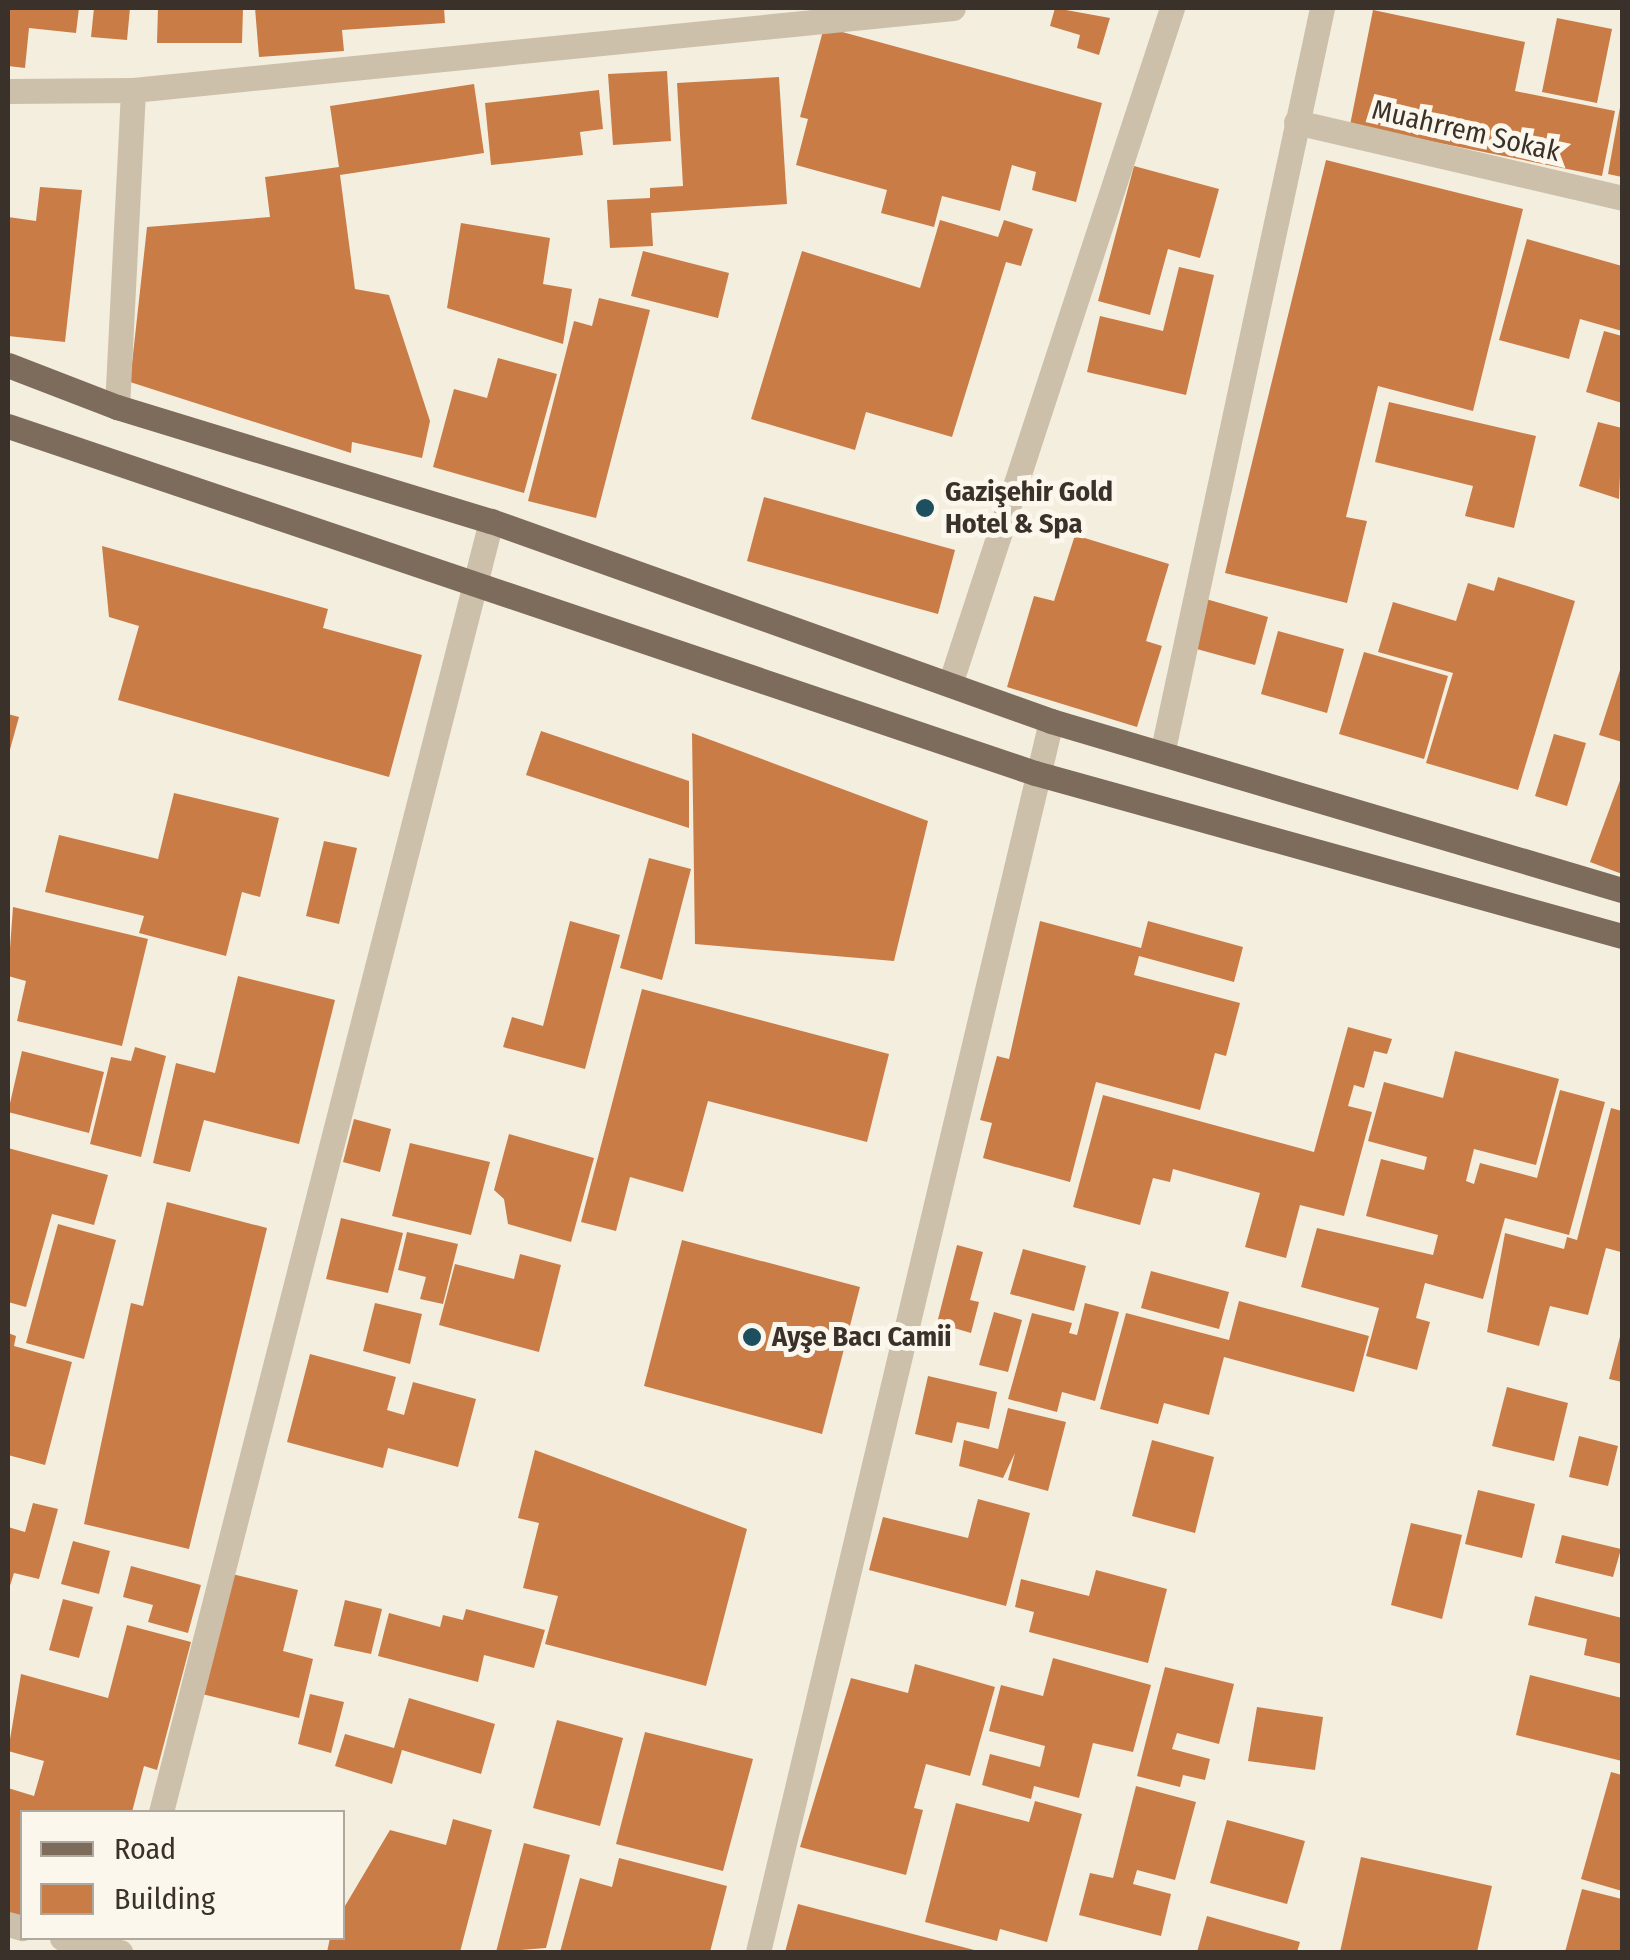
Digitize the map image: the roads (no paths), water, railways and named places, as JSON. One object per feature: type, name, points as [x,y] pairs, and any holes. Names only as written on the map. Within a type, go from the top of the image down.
[{"type":"main road","points":[[8,365],[117,407],[491,522],[1051,721],[1622,890]]},
{"type":"main road","points":[[8,426],[1035,773],[1622,936]]},
{"type":"street","points":[[8,91],[132,90],[953,8]]},
{"type":"street","points":[[950,684],[1172,8]]},
{"type":"street","points":[[1162,754],[1322,8]]},
{"type":"street","points":[[117,407],[132,90]]},
{"type":"street","name":"Muahrrem Sokak","points":[[1296,122],[1622,198]]},
{"type":"street","points":[[162,1810],[491,522]]},
{"type":"street","points":[[758,1952],[1035,773],[1051,721]]},
{"type":"street","points":[[71,1940],[123,1952]]},
{"type":"place","name":"Gazişehir Gold Hotel & Spa","points":[[925,508]]},
{"type":"place","name":"Ayşe Bacı Camii","points":[[752,1337]]}]
